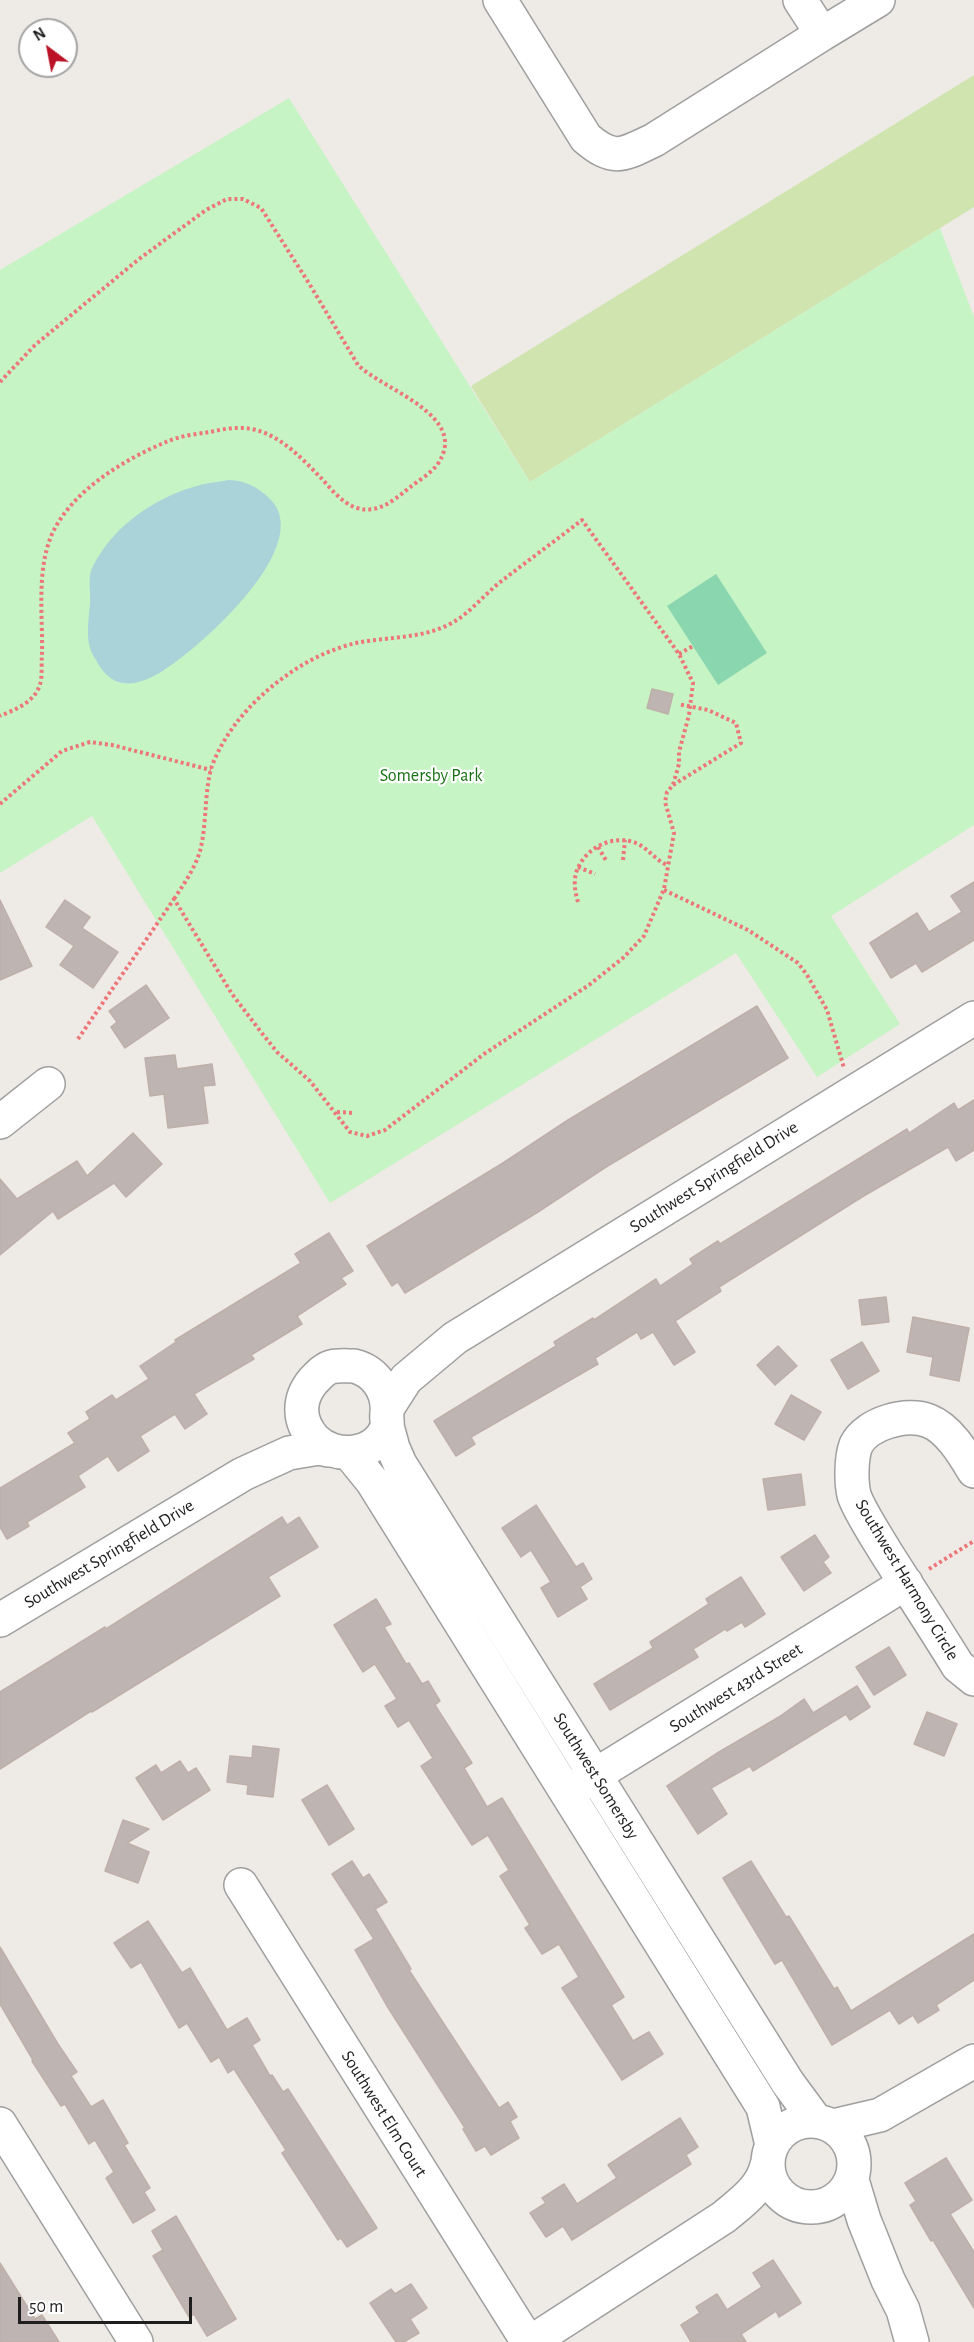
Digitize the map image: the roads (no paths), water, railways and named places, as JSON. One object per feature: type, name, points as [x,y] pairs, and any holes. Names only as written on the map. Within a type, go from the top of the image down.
[{"type":"street","points":[[500,0],[586,138],[601,151],[624,155],[654,140],[878,0]]},
{"type":"street","points":[[800,0],[822,34]]},
{"type":"street","name":"Southwest Springfield Drive","points":[[366,1368],[408,1360],[455,1338],[974,1018]]},
{"type":"street","points":[[0,1122],[48,1084]]},
{"type":"street","name":"Southwest Springfield Drive","points":[[387,1416],[406,1379],[455,1338]]},
{"type":"street","points":[[354,1365],[366,1368],[382,1388],[387,1416],[370,1446],[340,1452],[315,1440],[308,1431],[301,1413],[306,1389],[329,1367],[354,1365]]},
{"type":"street","name":"Southwest Springfield Drive","points":[[218,1488],[262,1454],[301,1413]]},
{"type":"street","name":"Southwest Somersby","points":[[387,1416],[393,1448],[400,1464],[788,2083],[824,2124]]},
{"type":"street","name":"Southwest Harmony Circle","points":[[974,1471],[943,1430],[928,1421],[910,1417],[894,1419],[873,1429],[856,1445],[852,1469],[854,1495],[877,1537],[958,1666],[974,1679]]},
{"type":"street","name":"Southwest Springfield Drive","points":[[0,1620],[218,1488],[289,1454],[319,1448],[340,1452]]},
{"type":"street","name":"Southwest Somersby","points":[[340,1452],[372,1481],[763,2107],[770,2155]]},
{"type":"street","name":"Southwest 43rd Street","points":[[567,1793],[906,1583]]},
{"type":"street","name":"Southwest Elm Court","points":[[240,1885],[529,2342]]},
{"type":"street","points":[[529,2342],[690,2240],[745,2200],[764,2178],[770,2155],[780,2134],[790,2126],[802,2121],[824,2124],[880,2115],[936,2085],[974,2061]]},
{"type":"street","points":[[690,2240],[767,2206],[833,2202],[844,2193],[854,2174],[890,2122],[936,2085]]},
{"type":"street","points":[[0,2124],[136,2342]]},
{"type":"street","points":[[824,2124],[843,2134],[850,2143],[864,2220],[888,2280],[903,2310],[912,2342]]},
{"type":"street","points":[[770,2155],[770,2180],[778,2193],[843,2223],[857,2237],[888,2280]]},
{"type":"water","points":[[229,480],[246,483],[260,490],[269,498],[280,517],[278,541],[267,566],[249,592],[226,617],[181,658],[145,680],[135,683],[118,682],[102,670],[90,648],[88,626],[90,575],[93,567],[121,529],[150,507],[171,495],[202,484]]},
{"type":"park label","name":"Somersby Park","points":[[431,776]]}]
